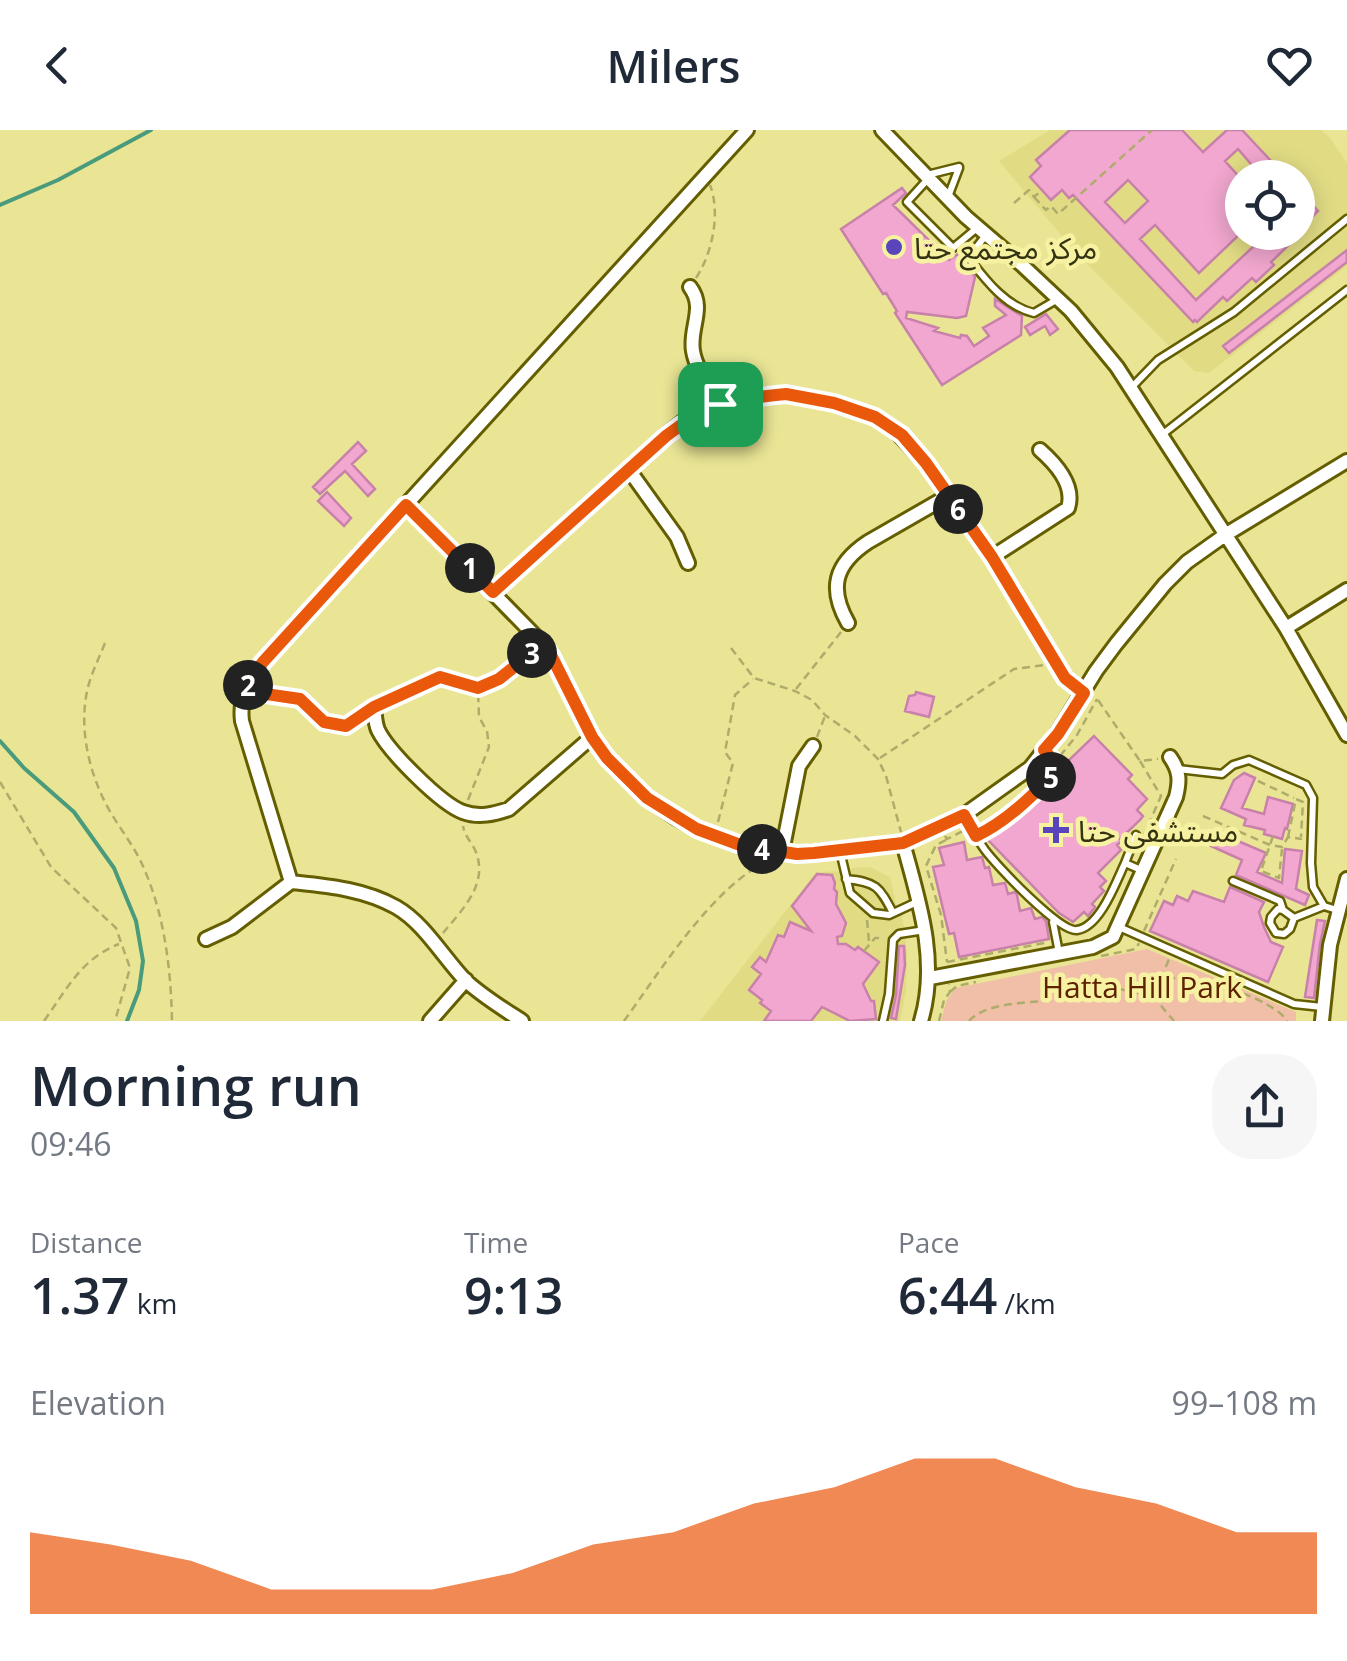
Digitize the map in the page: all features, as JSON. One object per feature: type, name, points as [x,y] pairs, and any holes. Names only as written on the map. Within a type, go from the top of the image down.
[{"type":"street","points":[[292,882],[242,720],[240,706],[251,678],[747,130]]},
{"type":"street","points":[[882,130],[948,198],[1058,299],[1117,368],[1286,628],[1346,736]]},
{"type":"street","points":[[690,287],[698,306],[692,336],[696,363],[720,404]]},
{"type":"street","points":[[493,592],[686,420],[720,404],[751,396],[786,394],[834,403],[875,417],[902,435],[992,557],[1065,678],[1084,693]]},
{"type":"street","points":[[992,557],[1068,508],[1070,492],[1054,463],[1040,450]]},
{"type":"street","points":[[406,505],[543,644],[592,737],[647,798],[714,836],[743,846],[797,854],[903,843],[964,815],[1030,768],[1058,734],[1106,658],[1186,562],[1347,460]]},
{"type":"street","points":[[629,470],[676,537],[688,563]]},
{"type":"street","points":[[848,623],[836,592],[845,562],[868,542],[948,496]]},
{"type":"street","points":[[1286,628],[1347,590]]},
{"type":"street","points":[[374,707],[376,726],[388,746],[441,798],[461,812],[478,816],[509,809],[592,737]]},
{"type":"street","points":[[782,852],[799,766],[813,746]]},
{"type":"street","points":[[930,978],[947,968],[1059,946],[1102,944],[1113,937],[1133,866],[1176,797],[1179,783],[1174,763]]},
{"type":"street","points":[[903,843],[925,930],[930,978],[922,1021]]},
{"type":"street","points":[[1322,1014],[1331,908],[1347,878]]},
{"type":"street","points":[[206,939],[232,927],[292,882],[362,892],[398,908],[466,980],[522,1021]]},
{"type":"street","points":[[430,1021],[466,980]]},
{"type":"lane","points":[[948,198],[959,167],[928,176],[906,202],[953,248],[982,230]]},
{"type":"lane","points":[[1130,389],[1158,360],[1234,312],[1347,219]]},
{"type":"lane","points":[[982,230],[971,261],[995,290],[1020,309],[1034,313],[1058,299]]},
{"type":"lane","points":[[1162,434],[1347,290]]},
{"type":"lane","points":[[976,836],[992,829],[1060,768],[1044,750]]},
{"type":"lane","points":[[1174,763],[1222,774],[1249,760],[1306,785],[1313,798],[1313,887],[1331,908],[1294,918],[1287,932],[1276,932],[1270,924],[1278,909],[1294,918]]},
{"type":"lane","points":[[964,815],[986,851],[1052,920],[1072,931],[1100,913],[1133,866],[1136,835]]},
{"type":"lane","points":[[840,850],[850,892],[869,910],[878,915],[893,913],[918,902]]},
{"type":"lane","points":[[846,879],[876,886],[893,913]]},
{"type":"lane","points":[[1234,881],[1280,900],[1283,910]]},
{"type":"lane","points":[[1052,920],[1059,946]]},
{"type":"lane","points":[[1118,927],[1322,1014]]},
{"type":"lane","points":[[883,1021],[894,938],[925,930]]},
{"type":"path","points":[[1014,203],[1028,190],[1046,210],[1051,206],[1058,214],[1152,130]]},
{"type":"path","points":[[690,287],[703,266],[713,229],[715,198],[706,175]]},
{"type":"path","points":[[1034,197],[1042,190]]},
{"type":"path","points":[[795,690],[848,623]]},
{"type":"path","points":[[104,644],[88,686],[84,721],[87,752],[103,798],[144,866],[154,893],[171,980],[172,1021]]},
{"type":"path","points":[[245,691],[300,699],[324,722],[346,726],[374,707],[440,677],[478,688],[499,679],[543,644]]},
{"type":"path","points":[[731,648],[754,678],[795,690],[812,700],[878,759],[895,802],[903,843]]},
{"type":"path","points":[[878,759],[1014,669],[1056,662]]},
{"type":"path","points":[[714,836],[734,763],[724,752],[735,695],[754,678]]},
{"type":"path","points":[[1084,693],[1102,703],[1161,796],[1133,866]]},
{"type":"path","points":[[813,746],[826,715]]},
{"type":"path","points":[[1140,761],[1174,763]]},
{"type":"path","points":[[1258,781],[1303,802],[1301,838]]},
{"type":"path","points":[[0,782],[51,867],[116,928],[130,968],[115,1021]]},
{"type":"path","points":[[1272,836],[1261,870],[1280,878],[1282,847],[1296,799]]},
{"type":"path","points":[[1203,816],[1282,847]]},
{"type":"path","points":[[1288,837],[1313,840]]},
{"type":"path","points":[[939,1021],[950,992],[941,915],[926,866],[936,845],[947,839]]},
{"type":"path","points":[[624,1021],[672,952],[725,892],[782,852]]},
{"type":"path","points":[[869,910],[869,946]]},
{"type":"path","points":[[864,951],[875,938],[894,938]]},
{"type":"path","points":[[44,1021],[84,966],[99,952],[120,943]]},
{"type":"path","points":[[947,968],[1059,946]]},
{"type":"path","points":[[1164,980],[1172,951]]},
{"type":"path","points":[[969,1021],[995,1008],[1070,998],[1111,987],[1138,993],[1164,980],[1180,978],[1215,982],[1274,1008],[1287,1021]]},
{"type":"path","points":[[1153,984],[1162,1007],[1174,1021]]},
{"type":"shaded area","points":[[1050,130],[1321,130],[1347,163],[1347,266],[1209,373],[1194,371],[1076,253],[999,161]]},
{"type":"shaded area","points":[[870,867],[890,877],[904,928],[906,991],[900,1021],[700,1021],[816,872]]},
{"type":"green space","name":"Hatta Hill Park","points":[[1147,949],[1296,1012],[1296,1021],[941,1021],[946,1001],[956,988]]},
{"type":"building","points":[[1070,130],[1182,130],[1203,152],[1227,130],[1242,130],[1270,160],[1247,160],[1238,149],[1225,160],[1225,248],[1199,273],[1155,225],[1140,239],[1196,300],[1250,250],[1284,250],[1256,282],[1252,278],[1227,301],[1223,297],[1193,322],[1073,195],[1069,198],[1062,190],[1051,200],[1030,177],[1041,166],[1036,160]],"holes":[[[1128,180],[1148,201],[1125,223],[1105,202]]]},
{"type":"building","points":[[902,188],[906,193],[893,205],[949,260],[967,248],[961,271],[975,277],[966,316],[907,312],[906,318],[938,328],[934,331],[960,338],[967,336],[974,346],[989,336],[983,328],[1006,315],[995,306],[995,299],[1022,316],[1021,335],[942,385],[841,229]]},
{"type":"building","points":[[1347,250],[1347,262],[1229,353],[1223,346]]},
{"type":"building","points":[[1046,314],[1058,329],[1050,335],[1045,326],[1030,335],[1025,327]]},
{"type":"building","points":[[358,442],[366,451],[352,464],[375,489],[368,496],[345,471],[320,494],[313,487]]},
{"type":"building","points":[[327,492],[351,518],[344,526],[318,501]]},
{"type":"building","points":[[916,692],[934,697],[929,717],[905,711],[909,696]]},
{"type":"building","name":"مستشفى حتا","points":[[1094,736],[1132,775],[1128,779],[1147,799],[1137,810],[1143,816],[1120,839],[1117,845],[1121,850],[1098,873],[1106,881],[1100,887],[1104,891],[1092,904],[1095,907],[1088,916],[1084,912],[1073,922],[1059,913],[987,839],[1046,792],[1065,772],[1065,764]]},
{"type":"building","points":[[1244,773],[1255,778],[1242,808],[1264,814],[1268,797],[1293,804],[1282,839],[1244,825],[1246,819],[1221,808],[1234,780]]},
{"type":"building","points":[[1217,832],[1266,853],[1257,872],[1282,883],[1285,849],[1302,851],[1296,889],[1309,895],[1305,905],[1236,875],[1242,860],[1211,846]]},
{"type":"building","points":[[964,842],[967,860],[982,857],[993,885],[1005,883],[1008,894],[1017,895],[1020,911],[1031,908],[1035,919],[1042,917],[1046,921],[1049,939],[959,957],[954,933],[949,934],[933,867],[944,865],[939,848]]},
{"type":"building","points":[[817,874],[832,875],[835,883],[836,904],[846,923],[842,936],[837,937],[838,944],[855,950],[858,947],[879,962],[863,984],[874,1001],[876,1019],[850,1021],[822,1007],[811,1021],[764,1021],[771,1011],[749,990],[761,974],[752,967],[760,957],[766,962],[778,935],[784,937],[790,922],[811,931],[792,906]]},
{"type":"building","points":[[1230,887],[1264,902],[1259,912],[1264,927],[1271,942],[1283,947],[1268,982],[1150,931],[1164,901],[1173,905],[1177,896],[1188,901],[1193,891],[1224,902]]},
{"type":"building","points":[[1317,920],[1325,921],[1314,998],[1305,997]]},
{"type":"building","points":[[899,946],[904,946],[905,965],[896,1019],[891,1018]]},
{"type":"waterway","points":[[0,205],[58,180],[151,130]]},
{"type":"waterway","points":[[0,741],[74,812],[114,868],[136,921],[143,961],[139,990],[127,1021]]},
{"type":"place","name":"مركز مجتمع حتا","points":[[894,247]]},
{"type":"place","name":"مستشفى حتا","points":[[1056,830]]},
{"type":"route","points":[[786,394],[834,403],[875,417],[902,435],[992,557],[1065,678],[1084,693],[1044,750],[1060,768],[992,829],[976,836],[964,815],[903,843],[797,854],[743,846],[697,829],[647,798],[607,758],[543,644],[499,679],[478,688],[440,677],[374,707],[346,726],[324,722],[300,699],[245,691],[263,662],[406,505],[493,592],[666,436],[686,420],[720,404],[751,396],[786,394]]}]
